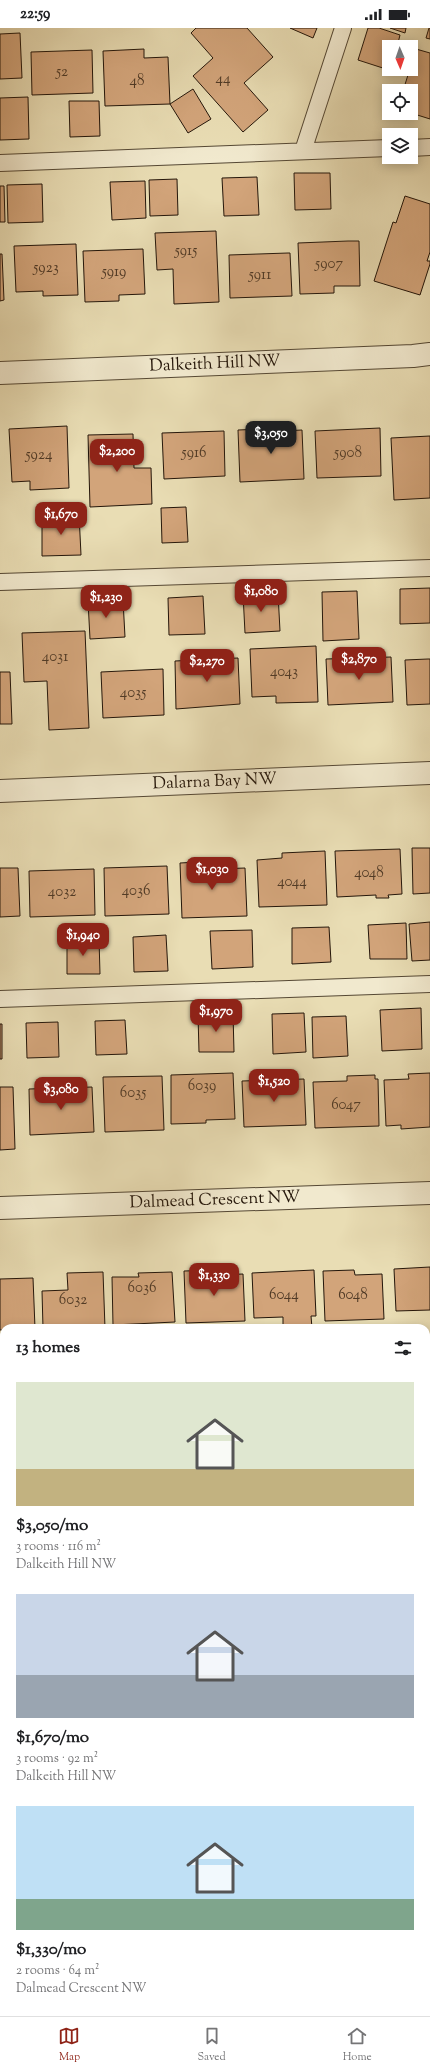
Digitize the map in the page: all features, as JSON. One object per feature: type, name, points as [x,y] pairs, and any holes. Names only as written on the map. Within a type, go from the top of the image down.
[{"type":"street","name":"Dalkeith Hill NW","points":[[0,373],[413,356],[430,354]]},
{"type":"street","name":"Dalarna Bay NW","points":[[0,791],[430,773]]},
{"type":"street","name":"Dalmead Crescent NW","points":[[0,1208],[430,1193]]},
{"type":"lane","points":[[304,151],[343,28]]},
{"type":"lane","points":[[418,148],[430,147]]},
{"type":"lane","points":[[0,163],[382,148]]},
{"type":"lane","points":[[0,582],[430,568]]},
{"type":"lane","points":[[0,999],[430,984]]},
{"type":"building","points":[[196,28],[247,28],[273,57],[244,83],[268,110],[243,132],[193,76],[213,58],[191,33]]},
{"type":"building","points":[[290,28],[317,28],[313,38]]},
{"type":"building","points":[[368,28],[379,28],[400,35],[399,40],[382,40],[382,68],[358,60]]},
{"type":"building","points":[[390,28],[406,28],[405,33]]},
{"type":"building","points":[[430,28],[430,39],[426,38]]},
{"type":"building","points":[[20,33],[22,78],[0,79],[0,34]]},
{"type":"building","points":[[144,49],[144,58],[168,57],[170,104],[105,106],[103,51]]},
{"type":"building","points":[[92,50],[93,93],[32,95],[31,52]]},
{"type":"building","points":[[418,50],[430,53],[430,119],[418,115],[418,84],[405,84],[408,76],[418,76]]},
{"type":"building","points":[[193,89],[211,119],[188,133],[170,104]]},
{"type":"building","points":[[28,97],[29,139],[0,140],[0,98]]},
{"type":"building","points":[[69,101],[99,101],[100,136],[70,137]]},
{"type":"building","points":[[294,173],[330,173],[331,209],[295,210]]},
{"type":"building","points":[[257,177],[259,215],[224,216],[222,178]]},
{"type":"building","points":[[177,179],[178,215],[150,216],[149,180]]},
{"type":"building","points":[[145,181],[146,218],[112,220],[110,182]]},
{"type":"building","points":[[42,184],[43,222],[8,223],[7,185]]},
{"type":"building","points":[[0,186],[4,186],[5,222],[0,222]]},
{"type":"building","points":[[405,196],[430,204],[430,252],[427,261],[430,261],[430,264],[420,295],[374,281],[393,222],[396,223]]},
{"type":"building","points":[[216,231],[219,302],[174,304],[173,269],[157,270],[155,233]]},
{"type":"building","points":[[359,241],[360,286],[334,286],[334,293],[300,294],[298,243]]},
{"type":"building","points":[[76,244],[78,295],[43,296],[43,291],[16,292],[14,246]]},
{"type":"building","points":[[143,249],[145,294],[119,295],[119,301],[85,302],[83,251]]},
{"type":"building","points":[[290,253],[292,296],[230,298],[229,255]]},
{"type":"building","points":[[0,254],[2,254],[4,300],[0,301]]},
{"type":"building","points":[[67,426],[69,488],[30,490],[30,481],[12,482],[9,429]]},
{"type":"building","points":[[380,428],[381,476],[317,478],[315,431]]},
{"type":"building","points":[[263,429],[263,432],[302,430],[304,479],[240,482],[238,430]]},
{"type":"building","points":[[224,431],[225,476],[164,479],[162,433]]},
{"type":"building","points":[[133,434],[134,468],[151,468],[152,504],[90,507],[88,435]]},
{"type":"building","points":[[430,436],[430,498],[394,500],[391,438]]},
{"type":"building","points":[[186,507],[188,542],[162,543],[161,508]]},
{"type":"building","points":[[55,514],[79,514],[81,555],[42,556],[42,518],[56,518]]},
{"type":"building","points":[[430,588],[430,623],[400,624],[400,589]]},
{"type":"building","points":[[357,591],[359,639],[323,641],[322,592]]},
{"type":"building","points":[[278,593],[280,631],[245,633],[243,594]]},
{"type":"building","points":[[203,596],[205,634],[169,635],[168,598]]},
{"type":"building","points":[[123,600],[125,637],[90,639],[88,601]]},
{"type":"building","points":[[85,631],[89,728],[49,730],[47,681],[24,682],[22,633]]},
{"type":"building","points":[[316,646],[318,702],[276,703],[276,696],[252,697],[250,649]]},
{"type":"building","points":[[391,657],[393,702],[328,705],[326,659]]},
{"type":"building","points":[[238,658],[240,704],[176,709],[175,661]]},
{"type":"building","points":[[430,659],[430,704],[407,705],[405,660]]},
{"type":"building","points":[[163,669],[164,715],[103,718],[101,672]]},
{"type":"building","points":[[0,672],[10,672],[12,724],[0,724]]},
{"type":"building","points":[[412,848],[430,848],[430,893],[413,894]]},
{"type":"building","points":[[400,849],[402,894],[388,895],[389,898],[376,898],[376,895],[337,897],[335,851]]},
{"type":"building","points":[[325,851],[327,905],[259,907],[257,860],[282,858],[282,853]]},
{"type":"building","points":[[217,861],[218,869],[245,868],[247,916],[182,918],[180,863]]},
{"type":"building","points":[[167,866],[169,914],[105,916],[104,868]]},
{"type":"building","points":[[0,868],[18,868],[20,916],[0,917]]},
{"type":"building","points":[[94,869],[95,915],[30,917],[29,871]]},
{"type":"building","points":[[430,922],[430,960],[412,961],[409,924]]},
{"type":"building","points":[[406,923],[407,959],[370,959],[368,925]]},
{"type":"building","points":[[329,927],[331,962],[292,964],[292,928]]},
{"type":"building","points":[[252,930],[253,967],[212,969],[210,931]]},
{"type":"building","points":[[166,935],[168,971],[134,972],[133,937]]},
{"type":"building","points":[[67,939],[99,939],[100,974],[67,974]]},
{"type":"building","points":[[421,1008],[422,1049],[382,1051],[380,1010]]},
{"type":"building","points":[[233,1013],[234,1052],[199,1052],[198,1015]]},
{"type":"building","points":[[304,1013],[306,1052],[273,1054],[272,1014]]},
{"type":"building","points":[[346,1016],[348,1056],[313,1058],[312,1017]]},
{"type":"building","points":[[125,1020],[127,1054],[96,1055],[95,1021]]},
{"type":"building","points":[[58,1022],[59,1057],[27,1058],[26,1023]]},
{"type":"building","points":[[0,1024],[2,1024],[2,1059],[0,1059]]},
{"type":"building","points":[[233,1073],[235,1119],[206,1120],[206,1123],[171,1124],[171,1075]]},
{"type":"building","points":[[430,1073],[430,1127],[401,1129],[401,1125],[386,1126],[384,1080],[409,1079],[408,1074]]},
{"type":"building","points":[[375,1075],[375,1079],[378,1079],[379,1126],[315,1128],[313,1082],[347,1081],[347,1076]]},
{"type":"building","points":[[162,1076],[164,1130],[105,1132],[103,1077]]},
{"type":"building","points":[[304,1079],[306,1125],[244,1127],[242,1081]]},
{"type":"building","points":[[0,1087],[13,1087],[15,1149],[0,1150]]},
{"type":"building","points":[[92,1087],[94,1132],[30,1135],[29,1089]]},
{"type":"building","points":[[430,1267],[430,1310],[396,1311],[394,1269]]},
{"type":"building","points":[[218,1270],[218,1275],[243,1274],[245,1321],[186,1323],[184,1271]]},
{"type":"building","points":[[314,1270],[316,1316],[311,1316],[312,1324],[283,1324],[283,1317],[254,1318],[252,1273]]},
{"type":"building","points":[[354,1270],[355,1275],[382,1274],[384,1319],[325,1321],[323,1271]]},
{"type":"building","points":[[103,1272],[105,1324],[43,1324],[42,1291],[68,1290],[67,1273]]},
{"type":"building","points":[[172,1272],[175,1322],[113,1324],[112,1277],[139,1277],[138,1273]]},
{"type":"building","points":[[33,1278],[35,1324],[0,1324],[0,1279]]}]
